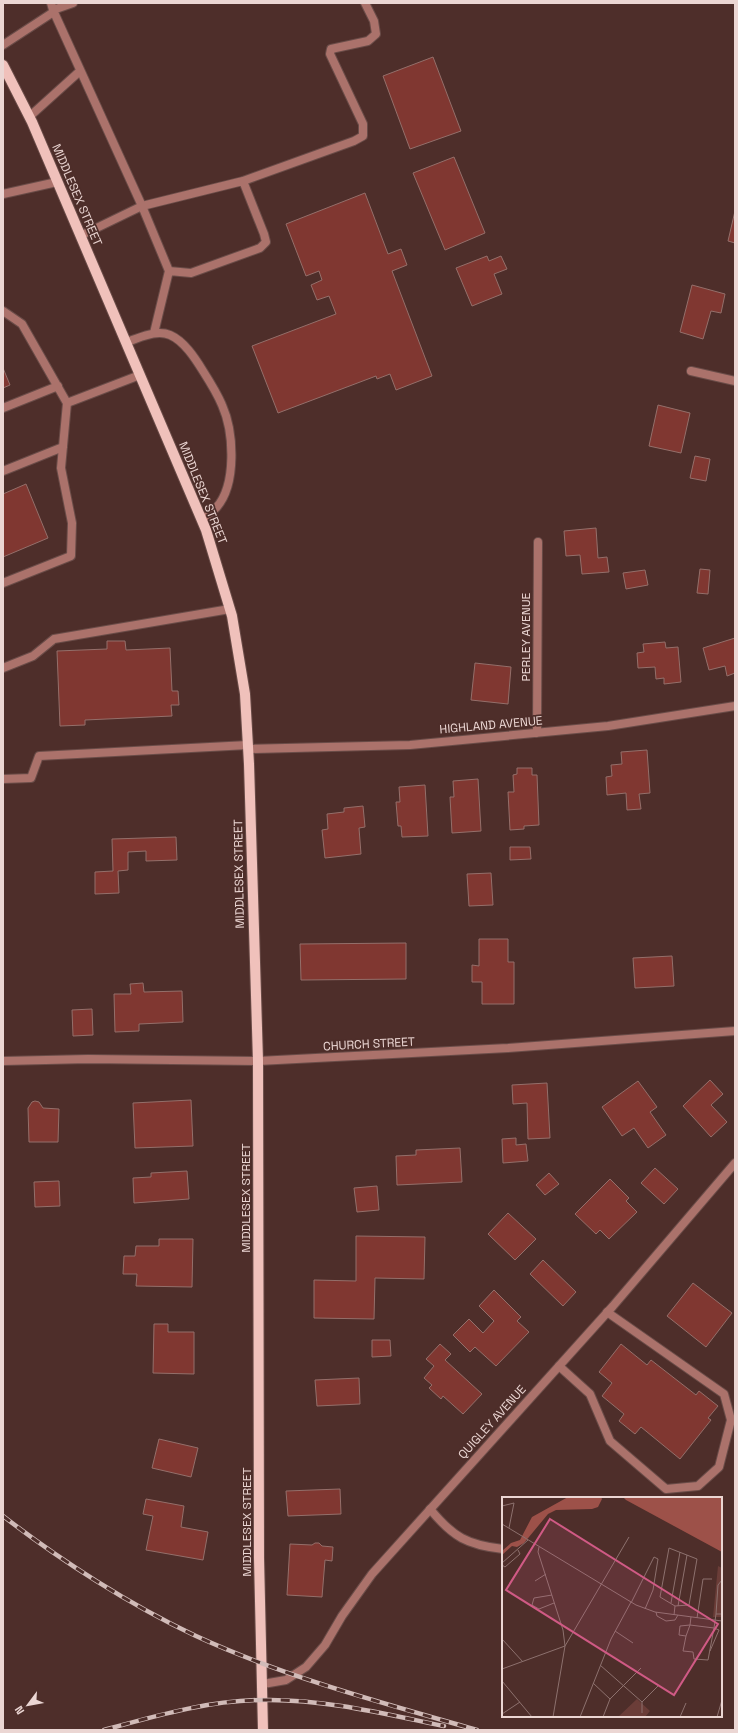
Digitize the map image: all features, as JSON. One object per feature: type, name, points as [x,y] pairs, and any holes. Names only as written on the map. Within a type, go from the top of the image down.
[{"type":"main road","name":"MIDDLESEX STREET","points":[[3,65],[29,117],[202,520],[230,609],[245,694],[258,1061],[259,1550],[263,1730]]},
{"type":"street","points":[[3,45],[17,37],[52,7],[73,3]]},
{"type":"street","points":[[80,236],[142,206],[243,181],[354,141],[363,136],[363,124],[330,54],[331,49],[368,42],[376,34],[374,21],[364,3]]},
{"type":"street","points":[[52,7],[142,206],[169,271],[154,333]]},
{"type":"street","points":[[29,117],[80,71]]},
{"type":"street","points":[[169,271],[190,273],[260,248],[266,242],[243,181]]},
{"type":"street","points":[[3,194],[57,182]]},
{"type":"street","points":[[3,311],[22,324],[67,403],[61,468],[72,523],[72,556],[3,583]]},
{"type":"street","points":[[126,342],[154,333],[170,334],[180,341],[195,358],[223,406],[230,442],[231,462],[226,491],[216,508],[202,520]]},
{"type":"street","points":[[691,371],[735,381]]},
{"type":"street","points":[[67,403],[140,375]]},
{"type":"street","points":[[3,408],[58,386]]},
{"type":"street","points":[[3,472],[63,447]]},
{"type":"street","name":"PERLEY AVENUE","points":[[537,733],[538,542]]},
{"type":"street","points":[[3,668],[33,656],[54,639],[230,609]]},
{"type":"street","name":"HIGHLAND AVENUE","points":[[3,779],[31,778],[39,756],[248,747],[410,745],[608,726],[735,706]]},
{"type":"street","name":"CHURCH STREET","points":[[3,1061],[88,1059],[258,1061],[508,1048],[735,1031]]},
{"type":"street","name":"QUIGLEY AVENUE","points":[[262,1684],[286,1680],[306,1667],[325,1645],[342,1616],[372,1574],[607,1312],[735,1163]]},
{"type":"street","points":[[559,1366],[590,1394],[610,1441],[666,1489],[698,1486],[719,1467],[731,1420],[724,1394],[607,1312]]},
{"type":"street","points":[[430,1509],[442,1524],[459,1538],[482,1547],[502,1549]]},
{"type":"building","points":[[433,57],[461,131],[410,149],[383,76]]},
{"type":"building","points":[[454,157],[485,233],[445,250],[413,173]]},
{"type":"building","points":[[365,193],[388,254],[401,249],[407,265],[392,271],[432,376],[396,390],[390,374],[377,379],[376,376],[278,413],[252,346],[336,314],[329,296],[317,300],[311,285],[322,280],[319,271],[306,276],[286,224]]},
{"type":"building","points":[[735,211],[735,243],[728,241]]},
{"type":"building","points":[[487,256],[489,261],[501,256],[507,269],[494,274],[502,294],[472,306],[456,268]]},
{"type":"building","points":[[692,285],[725,294],[721,313],[711,311],[703,339],[680,332]]},
{"type":"building","points":[[3,368],[10,385],[3,388]]},
{"type":"building","points":[[658,405],[690,413],[681,453],[649,446]]},
{"type":"building","points":[[695,456],[710,459],[706,481],[690,478]]},
{"type":"building","points":[[26,484],[48,538],[3,557],[3,494]]},
{"type":"building","points":[[596,528],[598,558],[607,557],[609,572],[582,574],[580,555],[566,556],[564,531]]},
{"type":"building","points":[[700,569],[710,570],[708,594],[697,593]]},
{"type":"building","points":[[645,570],[648,585],[626,589],[623,573]]},
{"type":"building","points":[[735,638],[735,673],[727,676],[725,666],[709,670],[703,648]]},
{"type":"building","points":[[107,641],[125,641],[126,650],[170,648],[172,691],[178,691],[179,705],[171,705],[172,716],[85,720],[85,725],[60,726],[57,651],[107,649]]},
{"type":"building","points":[[665,642],[666,648],[678,647],[681,682],[664,684],[664,678],[656,679],[655,667],[638,668],[637,653],[644,652],[643,644]]},
{"type":"building","points":[[475,663],[511,667],[508,704],[471,700]]},
{"type":"building","points":[[647,750],[650,793],[639,794],[641,809],[627,810],[626,793],[607,795],[606,777],[612,776],[611,765],[622,764],[621,752]]},
{"type":"building","points":[[517,768],[532,768],[532,775],[537,775],[539,825],[524,826],[524,829],[510,830],[508,792],[514,792],[513,775],[517,774]]},
{"type":"building","points":[[478,779],[481,831],[452,833],[450,797],[454,797],[453,781]]},
{"type":"building","points":[[425,785],[428,836],[402,837],[401,826],[398,826],[396,802],[400,802],[399,787]]},
{"type":"building","points":[[363,806],[365,827],[359,828],[361,854],[325,858],[322,830],[328,829],[327,814],[344,812],[344,808]]},
{"type":"building","points":[[176,837],[177,860],[146,861],[146,851],[128,852],[128,870],[118,871],[119,893],[95,894],[95,872],[113,871],[112,839]]},
{"type":"building","points":[[510,847],[530,847],[531,859],[510,860]]},
{"type":"building","points":[[491,873],[493,905],[469,906],[467,874]]},
{"type":"building","points":[[479,939],[508,939],[508,962],[514,962],[514,1004],[482,1004],[482,982],[472,982],[472,965],[479,966]]},
{"type":"building","points":[[406,943],[406,979],[301,980],[300,944]]},
{"type":"building","points":[[672,956],[674,986],[635,988],[633,958]]},
{"type":"building","points":[[143,983],[144,992],[182,991],[183,1022],[139,1024],[139,1031],[115,1032],[114,994],[131,994],[130,984]]},
{"type":"building","points":[[92,1009],[93,1035],[73,1036],[72,1010]]},
{"type":"building","points":[[710,1080],[723,1094],[711,1105],[727,1122],[711,1137],[683,1106]]},
{"type":"building","points":[[638,1081],[657,1107],[650,1112],[666,1135],[648,1148],[634,1128],[622,1136],[602,1107]]},
{"type":"building","points":[[547,1083],[550,1138],[528,1139],[527,1103],[513,1104],[512,1085]]},
{"type":"building","points":[[191,1100],[193,1146],[135,1148],[133,1103]]},
{"type":"building","points":[[32,1102],[39,1102],[43,1108],[59,1109],[58,1142],[29,1142],[28,1108]]},
{"type":"building","points":[[516,1138],[516,1145],[526,1144],[528,1161],[503,1163],[502,1139]]},
{"type":"building","points":[[460,1148],[462,1182],[397,1185],[396,1156],[416,1155],[416,1150]]},
{"type":"building","points":[[655,1168],[678,1189],[664,1204],[641,1183]]},
{"type":"building","points":[[187,1171],[189,1199],[134,1203],[133,1178],[151,1177],[151,1173]]},
{"type":"building","points":[[549,1173],[559,1184],[545,1195],[536,1185]]},
{"type":"building","points":[[610,1179],[629,1198],[626,1201],[637,1212],[609,1239],[600,1230],[596,1234],[575,1214]]},
{"type":"building","points":[[59,1181],[60,1206],[35,1207],[34,1182]]},
{"type":"building","points":[[377,1186],[379,1210],[357,1212],[354,1188]]},
{"type":"building","points":[[508,1213],[536,1239],[515,1260],[488,1234]]},
{"type":"building","points":[[356,1236],[425,1237],[424,1279],[375,1278],[374,1319],[314,1318],[314,1280],[356,1281]]},
{"type":"building","points":[[159,1239],[193,1239],[192,1287],[136,1286],[137,1274],[123,1274],[124,1256],[135,1256],[136,1246],[159,1246]]},
{"type":"building","points":[[543,1260],[576,1292],[563,1306],[530,1274]]},
{"type":"building","points":[[693,1283],[732,1313],[706,1347],[667,1316]]},
{"type":"building","points":[[494,1290],[521,1317],[517,1321],[529,1332],[496,1366],[475,1347],[470,1352],[453,1335],[469,1319],[483,1333],[494,1321],[479,1306]]},
{"type":"building","points":[[154,1324],[168,1324],[168,1332],[194,1332],[194,1374],[153,1373]]},
{"type":"building","points":[[372,1340],[390,1340],[391,1356],[372,1357]]},
{"type":"building","points":[[440,1344],[451,1354],[445,1360],[482,1394],[463,1414],[443,1396],[441,1399],[429,1388],[432,1385],[424,1378],[434,1366],[426,1359]]},
{"type":"building","points":[[621,1344],[647,1365],[651,1360],[696,1395],[699,1391],[718,1406],[708,1418],[711,1420],[680,1459],[641,1427],[635,1434],[619,1421],[624,1414],[602,1396],[612,1383],[599,1372]]},
{"type":"building","points":[[359,1378],[360,1404],[317,1406],[315,1380]]},
{"type":"building","points":[[159,1439],[198,1448],[191,1477],[152,1468]]},
{"type":"building","points":[[340,1489],[341,1514],[288,1516],[286,1491]]},
{"type":"building","points":[[146,1499],[184,1506],[181,1527],[208,1532],[203,1560],[146,1550],[153,1516],[143,1514]]},
{"type":"building","points":[[319,1543],[322,1546],[333,1547],[332,1561],[325,1560],[322,1597],[287,1595],[290,1544],[312,1545]]},
{"type":"railway","points":[[3,1516],[25,1533],[96,1581],[171,1624],[196,1636],[230,1651],[299,1677],[477,1730]]},
{"type":"railway","points":[[104,1730],[163,1714],[203,1706],[264,1700],[310,1702],[355,1708],[444,1726]]}]
